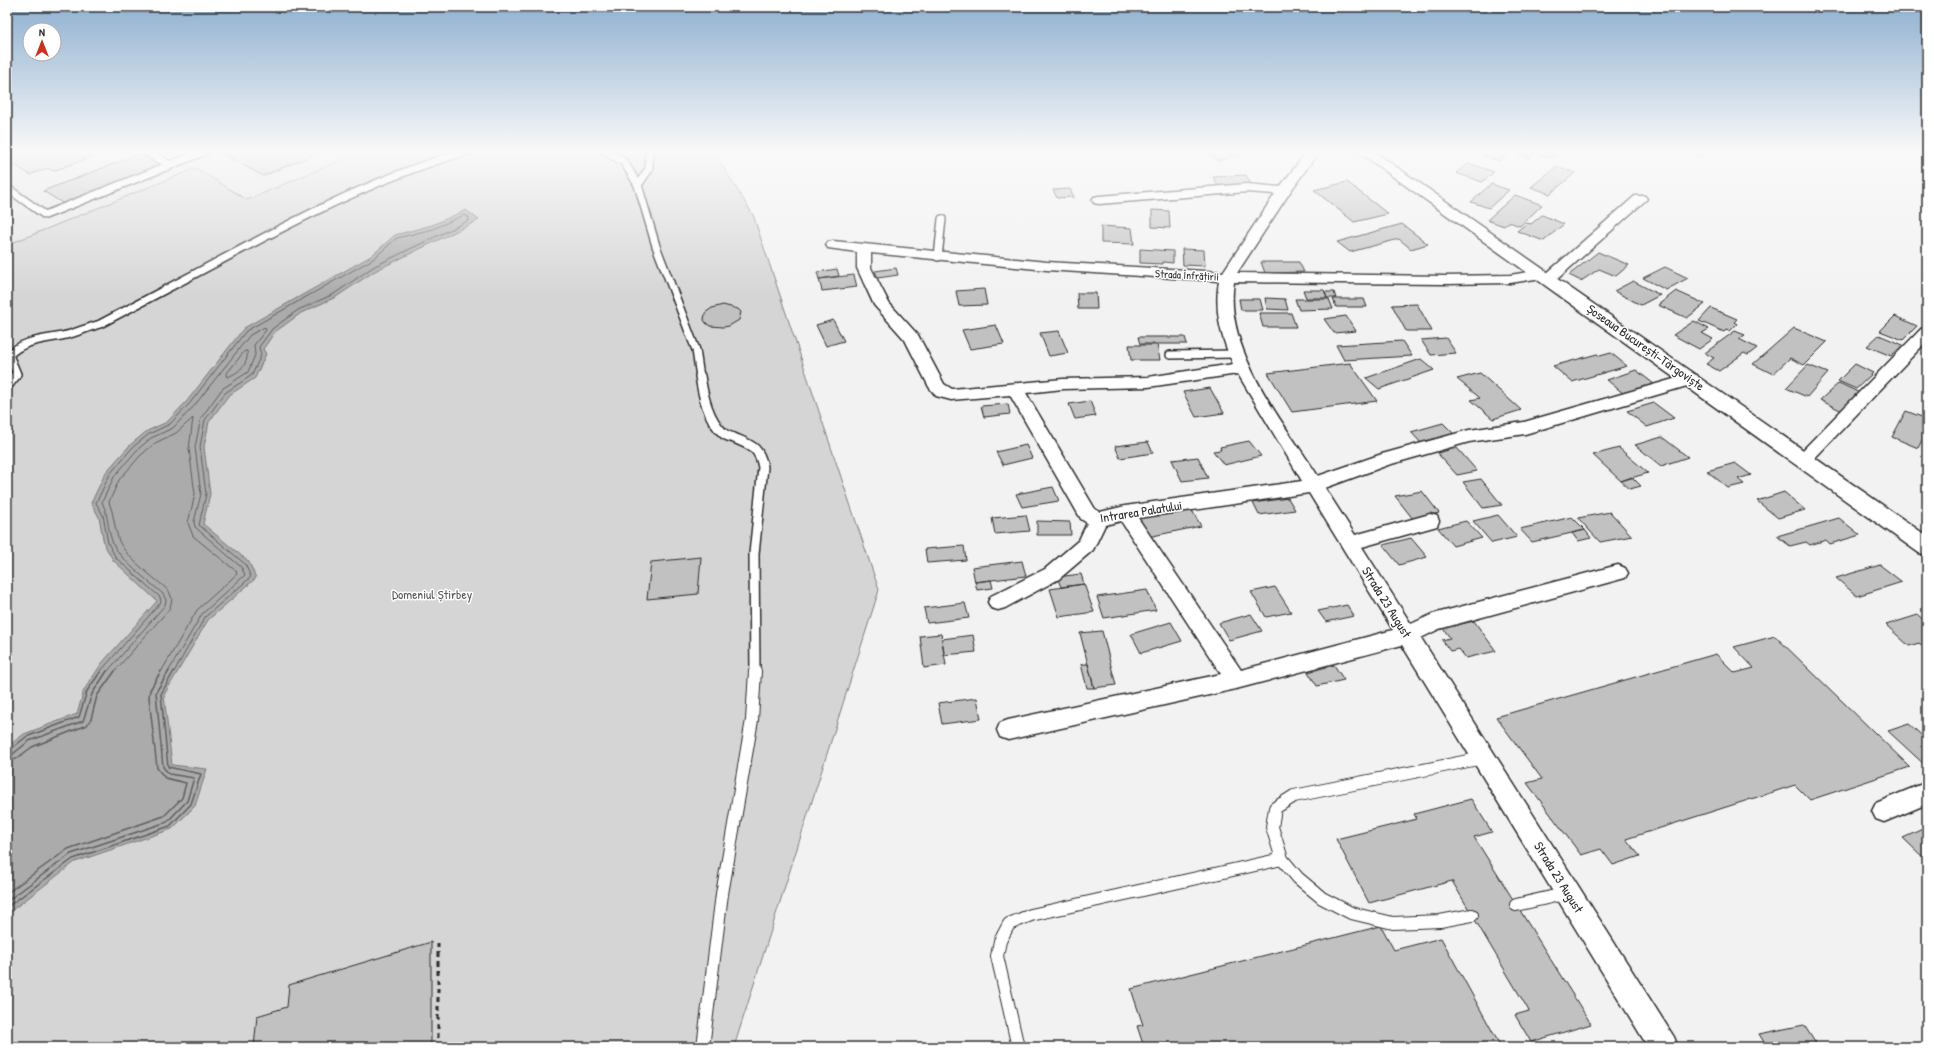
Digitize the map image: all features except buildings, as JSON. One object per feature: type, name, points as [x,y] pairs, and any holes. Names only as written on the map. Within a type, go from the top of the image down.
[{"type":"main road","name":"Șoseaua București-Târgoviște","points":[[1434,199],[1691,379],[1927,547]]},
{"type":"street","points":[[1099,200],[1109,199]]},
{"type":"street","name":"Strada 23 August","points":[[1279,199],[1227,277],[1224,287],[1225,312],[1228,331],[1239,361],[1314,486],[1664,1047]]},
{"type":"street","points":[[1545,276],[1640,199]]},
{"type":"street","name":"Strada Înfrățirii","points":[[833,246],[1047,266],[1227,277],[1444,280],[1510,279],[1545,276]]},
{"type":"street","points":[[865,249],[863,258],[864,268],[882,305],[912,338],[937,387],[942,392],[951,395],[964,395],[1063,384],[1148,382],[1239,361]]},
{"type":"street","points":[[1804,459],[1927,332]]},
{"type":"street","name":"Intrarea Palatului","points":[[1015,389],[1088,514],[1092,519],[1098,520],[1125,513],[1314,486],[1330,478],[1382,460],[1475,434],[1526,428],[1691,379]]},
{"type":"street","points":[[1125,513],[1236,680]]},
{"type":"street","points":[[998,602],[1052,574],[1086,545],[1098,520]]},
{"type":"street","points":[[1350,544],[1430,522]]},
{"type":"street","points":[[1008,730],[1236,680],[1408,635],[1433,622],[1618,573]]},
{"type":"street","points":[[1884,811],[1927,793]]},
{"type":"lane","points":[[23,199],[45,215],[85,199]]},
{"type":"lane","points":[[7,386],[17,374],[9,355],[14,349],[35,341],[69,334],[100,324],[315,210],[338,199]]},
{"type":"lane","points":[[642,199],[656,246],[696,350],[702,389],[711,418],[724,434],[752,446],[760,453],[763,467],[754,554],[756,661],[752,720],[722,894],[703,1047]]},
{"type":"lane","points":[[938,256],[942,219]]},
{"type":"lane","points":[[1170,355],[1239,361]]},
{"type":"lane","points":[[1472,915],[1440,921],[1393,923],[1351,913],[1322,898],[1298,878],[1282,859],[1272,827],[1275,808],[1294,796],[1317,790],[1485,758]]},
{"type":"lane","points":[[1018,1047],[997,956],[1000,941],[1009,924],[1031,915],[1282,859]]},
{"type":"lane","points":[[1516,905],[1569,893]]},
{"type":"path","points":[[438,943],[438,1047]]},
{"type":"shaded area","points":[[7,199],[119,199],[7,245]]},
{"type":"green space","name":"Domeniul Știrbey","points":[[119,199],[743,199],[753,215],[879,590],[734,1047],[7,1047],[7,245]]},
{"type":"water","points":[[466,210],[479,220],[375,271],[336,297],[301,313],[275,332],[263,349],[266,354],[255,378],[228,396],[209,422],[204,447],[210,494],[203,524],[249,562],[256,578],[208,620],[164,695],[172,765],[207,769],[195,806],[172,829],[75,862],[7,914],[7,747],[24,734],[77,714],[84,690],[102,663],[157,601],[113,560],[104,544],[99,517],[91,503],[106,472],[130,445],[147,431],[167,422],[187,401],[244,328],[371,256],[395,235],[432,225]]}]
